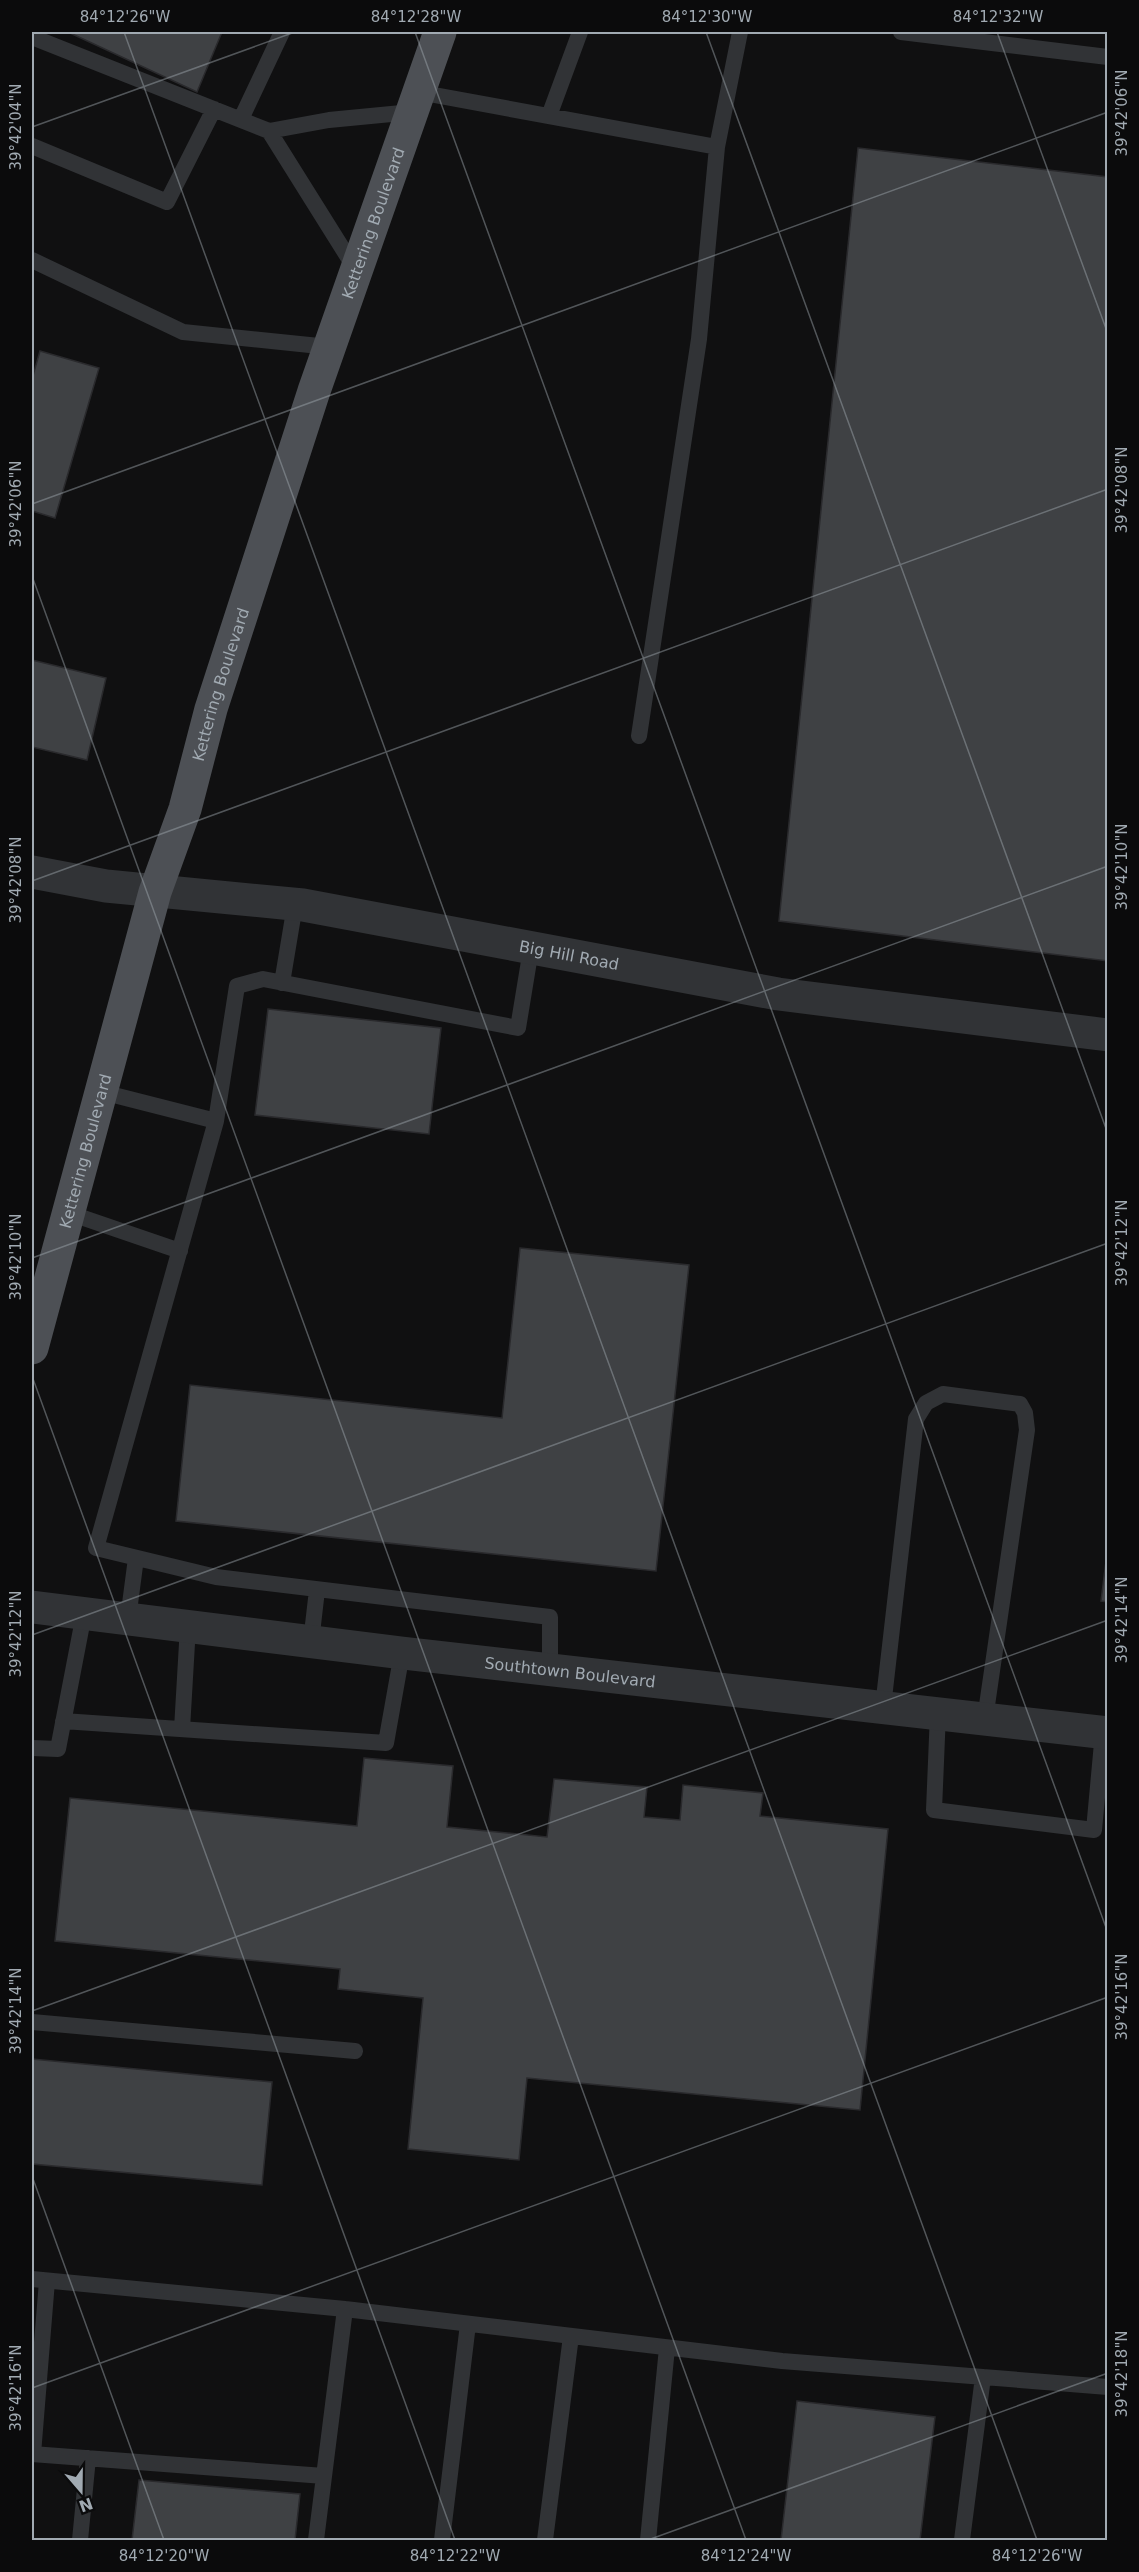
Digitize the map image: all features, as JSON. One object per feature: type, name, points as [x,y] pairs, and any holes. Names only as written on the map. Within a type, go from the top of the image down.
[{"type":"main road","name":"Kettering Boulevard","points":[[32,1348],[155,891],[185,809],[211,709],[329,346],[440,32]]},
{"type":"street","name":"Big Hill Road","points":[[32,872],[74,881],[295,905],[778,994],[1107,1035]]},
{"type":"street","name":"Southtown Boulevard","points":[[32,1607],[402,1653],[1105,1733]]},
{"type":"lane","points":[[241,119],[282,32]]},
{"type":"lane","points":[[549,116],[580,32]]},
{"type":"lane","points":[[639,736],[699,339],[717,147],[740,32]]},
{"type":"lane","points":[[901,32],[1107,57]]},
{"type":"lane","points":[[32,37],[269,131],[415,102],[549,116],[717,147]]},
{"type":"lane","points":[[32,146],[168,202],[214,110]]},
{"type":"lane","points":[[269,131],[356,270]]},
{"type":"lane","points":[[32,260],[183,332],[329,346]]},
{"type":"lane","points":[[282,983],[295,905]]},
{"type":"lane","points":[[531,949],[518,1028],[263,979],[237,986],[216,1121],[96,1548],[216,1577],[550,1617],[550,1669]]},
{"type":"lane","points":[[102,1092],[216,1121]]},
{"type":"lane","points":[[69,1213],[180,1251]]},
{"type":"lane","points":[[883,1707],[916,1419],[926,1403],[943,1394],[1020,1404],[1025,1413],[1027,1430],[985,1719]]},
{"type":"lane","points":[[128,1619],[136,1558]]},
{"type":"lane","points":[[311,1642],[317,1590]]},
{"type":"lane","points":[[32,1748],[58,1749],[84,1614]]},
{"type":"lane","points":[[183,1729],[188,1626]]},
{"type":"lane","points":[[63,1721],[386,1743],[402,1653]]},
{"type":"lane","points":[[938,1713],[934,1810],[1094,1830],[1105,1733]]},
{"type":"lane","points":[[32,2022],[355,2051]]},
{"type":"lane","points":[[324,2476],[32,2454],[39,2280],[345,2309],[783,2361],[1107,2387]]},
{"type":"lane","points":[[316,2541],[345,2309]]},
{"type":"lane","points":[[442,2541],[468,2324]]},
{"type":"lane","points":[[545,2541],[571,2336]]},
{"type":"lane","points":[[648,2541],[667,2348]]},
{"type":"lane","points":[[962,2541],[983,2377]]},
{"type":"lane","points":[[80,2541],[88,2458]]},
{"type":"building","points":[[68,32],[222,32],[197,92]]},
{"type":"building","points":[[858,148],[1108,177],[1108,961],[779,921]]},
{"type":"building","points":[[40,351],[99,368],[55,518],[32,511],[32,379]]},
{"type":"building","points":[[32,660],[106,678],[87,760],[32,747]]},
{"type":"building","points":[[268,1009],[441,1028],[429,1134],[255,1115]]},
{"type":"building","points":[[520,1248],[689,1265],[656,1571],[176,1521],[190,1385],[502,1418]]},
{"type":"building","points":[[1108,1545],[1108,1602],[1101,1601]]},
{"type":"building","points":[[364,1758],[453,1766],[447,1827],[547,1837],[554,1779],[647,1787],[644,1817],[680,1820],[683,1785],[763,1793],[760,1816],[888,1829],[860,2110],[527,2078],[519,2160],[408,2149],[423,1998],[338,1989],[340,1969],[55,1941],[70,1798],[357,1826]]},
{"type":"building","points":[[32,2059],[272,2082],[262,2185],[32,2164]]},
{"type":"building","points":[[797,2401],[935,2417],[920,2540],[781,2540]]},
{"type":"building","points":[[139,2480],[300,2494],[295,2540],[132,2540]]}]
